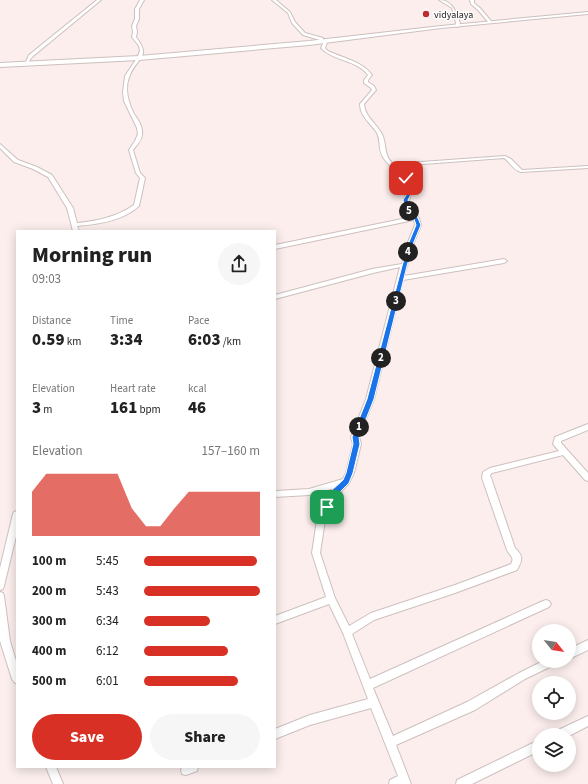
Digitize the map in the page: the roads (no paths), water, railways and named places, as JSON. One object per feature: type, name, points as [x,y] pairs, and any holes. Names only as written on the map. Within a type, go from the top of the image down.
[{"type":"street","points":[[26,63],[30,56],[99,0]]},
{"type":"street","points":[[74,225],[112,219],[124,215],[136,206],[143,178],[138,173],[131,150],[141,136],[141,130],[131,114],[124,92],[127,76],[139,58],[141,48],[134,37],[134,26],[137,19],[137,9],[142,0]]},
{"type":"street","points":[[274,0],[289,13],[293,22],[304,34],[318,37],[324,41]]},
{"type":"street","points":[[441,0],[453,8],[458,23],[457,26]]},
{"type":"street","points":[[472,0],[472,3],[490,22]]},
{"type":"street","points":[[0,64],[139,58],[324,41],[490,22],[588,13]]},
{"type":"street","points":[[324,41],[323,48],[327,52],[364,68],[370,73],[366,83],[373,87],[374,90],[362,104],[362,110],[379,133],[385,157],[406,178],[409,194],[406,200],[409,212],[416,218],[418,225],[404,266],[370,399],[355,437],[357,444],[346,481],[334,494],[321,520],[316,552],[331,599],[347,632],[405,782],[394,784]]},
{"type":"street","points":[[0,145],[16,161],[35,168],[50,176],[70,208],[76,230]]},
{"type":"street","points":[[393,165],[505,157],[509,159],[516,169],[521,171],[588,167]]},
{"type":"street","points":[[276,247],[416,218]]},
{"type":"street","points":[[402,278],[504,261]]},
{"type":"street","points":[[276,297],[372,271],[404,266]]},
{"type":"street","points":[[588,427],[558,439],[557,444],[588,478]]},
{"type":"street","points":[[347,632],[371,617],[455,589],[514,567],[517,562],[517,556],[511,550],[486,478],[486,474],[490,471],[565,452]]},
{"type":"street","points":[[276,494],[309,492],[346,481]]},
{"type":"street","points":[[0,586],[16,518]]},
{"type":"street","points":[[0,596],[5,642],[16,676]]},
{"type":"street","points":[[276,620],[331,599]]},
{"type":"street","points":[[368,685],[546,604]]},
{"type":"street","points":[[576,651],[588,645]]},
{"type":"street","points":[[390,743],[471,706],[539,668]]},
{"type":"street","points":[[276,734],[310,720],[375,702]]},
{"type":"street","points":[[574,728],[588,721]]},
{"type":"street","points":[[461,784],[532,748]]},
{"type":"street","points":[[51,768],[58,784]]},
{"type":"place","name":"vidyalaya","points":[[426,14]]}]
